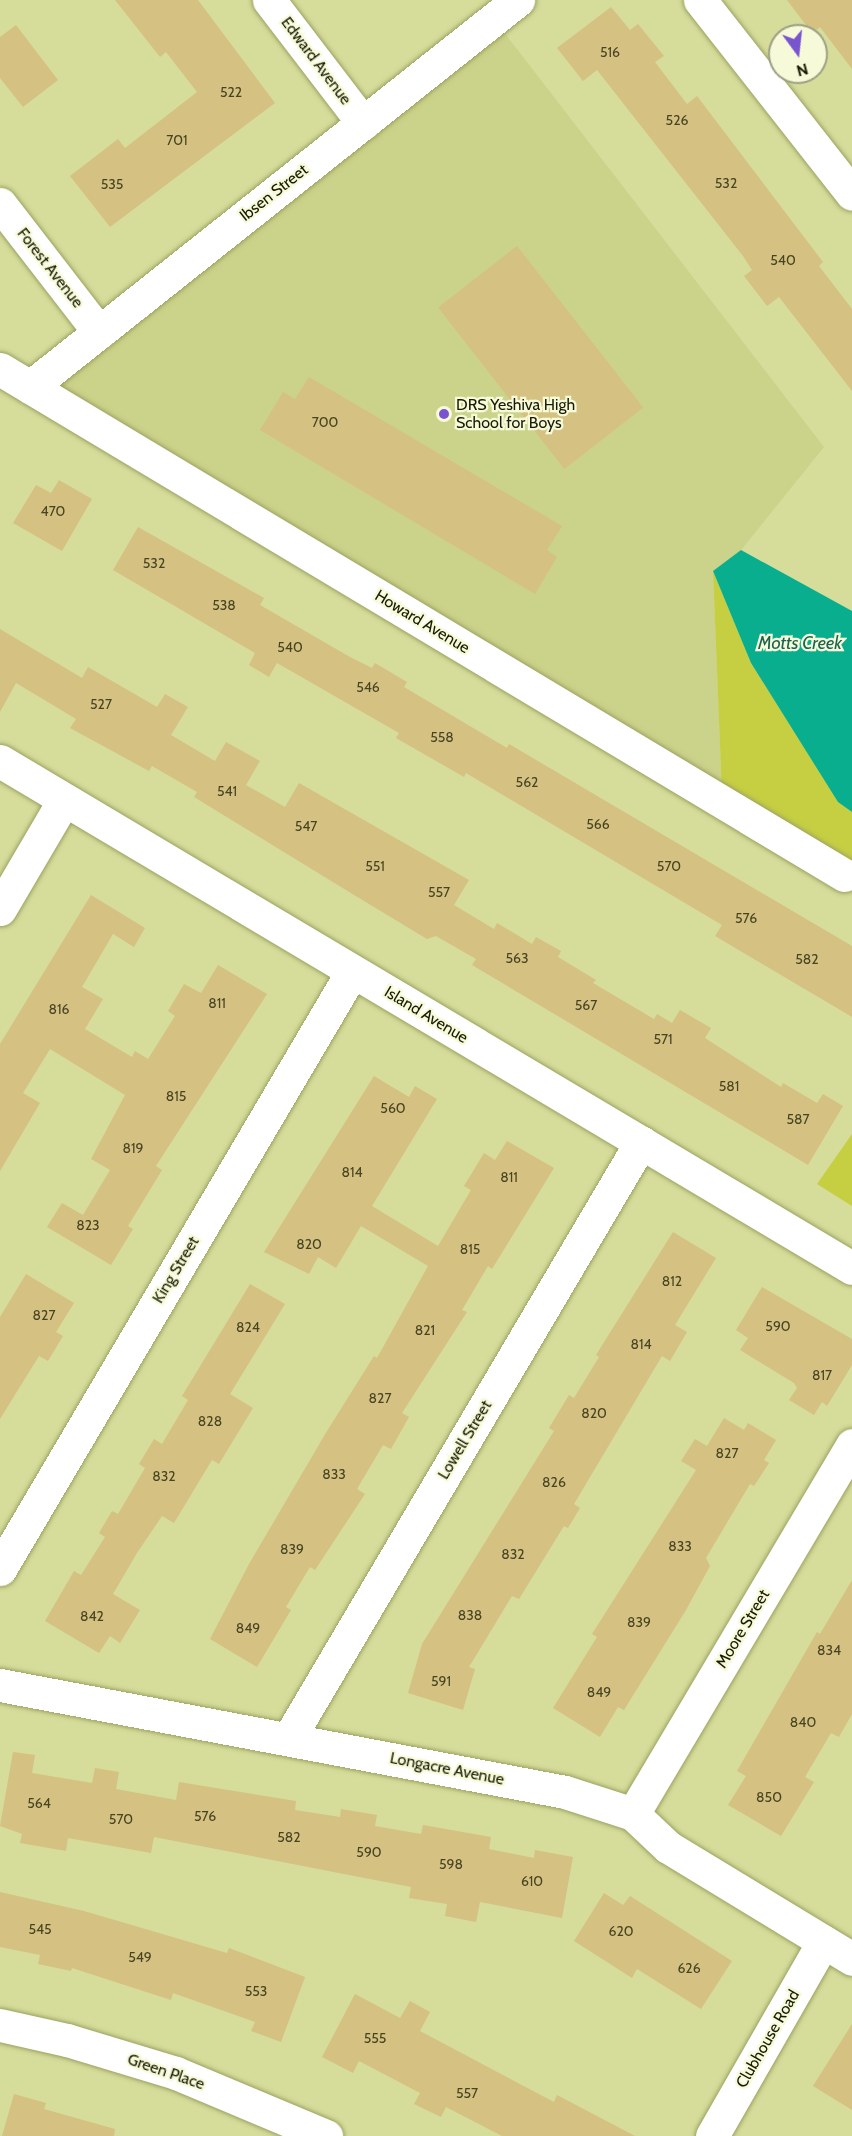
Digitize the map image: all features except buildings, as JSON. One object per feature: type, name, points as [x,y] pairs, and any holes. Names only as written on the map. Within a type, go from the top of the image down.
[{"type":"street","name":"Edward Avenue","points":[[269,0],[363,123]]},
{"type":"street","name":"Ibsen Street","points":[[30,387],[518,0]]},
{"type":"street","points":[[700,0],[852,194]]},
{"type":"street","name":"Forest Avenue","points":[[0,204],[99,332]]},
{"type":"street","name":"Howard Avenue","points":[[0,369],[844,875]]},
{"type":"street","name":"Island Avenue","points":[[0,761],[852,1268]]},
{"type":"street","points":[[0,909],[64,800]]},
{"type":"street","name":"King Street","points":[[0,1569],[352,972]]},
{"type":"street","name":"Lowell Street","points":[[289,1738],[641,1142]]},
{"type":"street","name":"Moore Street","points":[[633,1814],[852,1445]]},
{"type":"street","name":"Longacre Avenue","points":[[0,1685],[565,1792],[633,1814],[668,1847],[852,1959]]},
{"type":"street","name":"Clubhouse Road","points":[[712,2136],[823,1942]]},
{"type":"street","name":"Green Place","points":[[0,2025],[67,2040],[176,2073],[326,2136]]},
{"type":"shaded area","name":"DRS Yeshiva High School for Boys","points":[[493,18],[824,447],[741,550],[713,571],[722,795],[34,382]]},
{"type":"green space","points":[[713,571],[751,663],[838,801],[852,812],[852,874],[722,795]]},
{"type":"green space","points":[[852,1134],[852,1206],[817,1184]]},
{"type":"water","name":"Motts Creek","points":[[741,550],[852,611],[852,812],[838,802],[751,663],[713,571]]},
{"type":"place","name":"DRS Yeshiva High School for Boys","points":[[444,414]]}]
